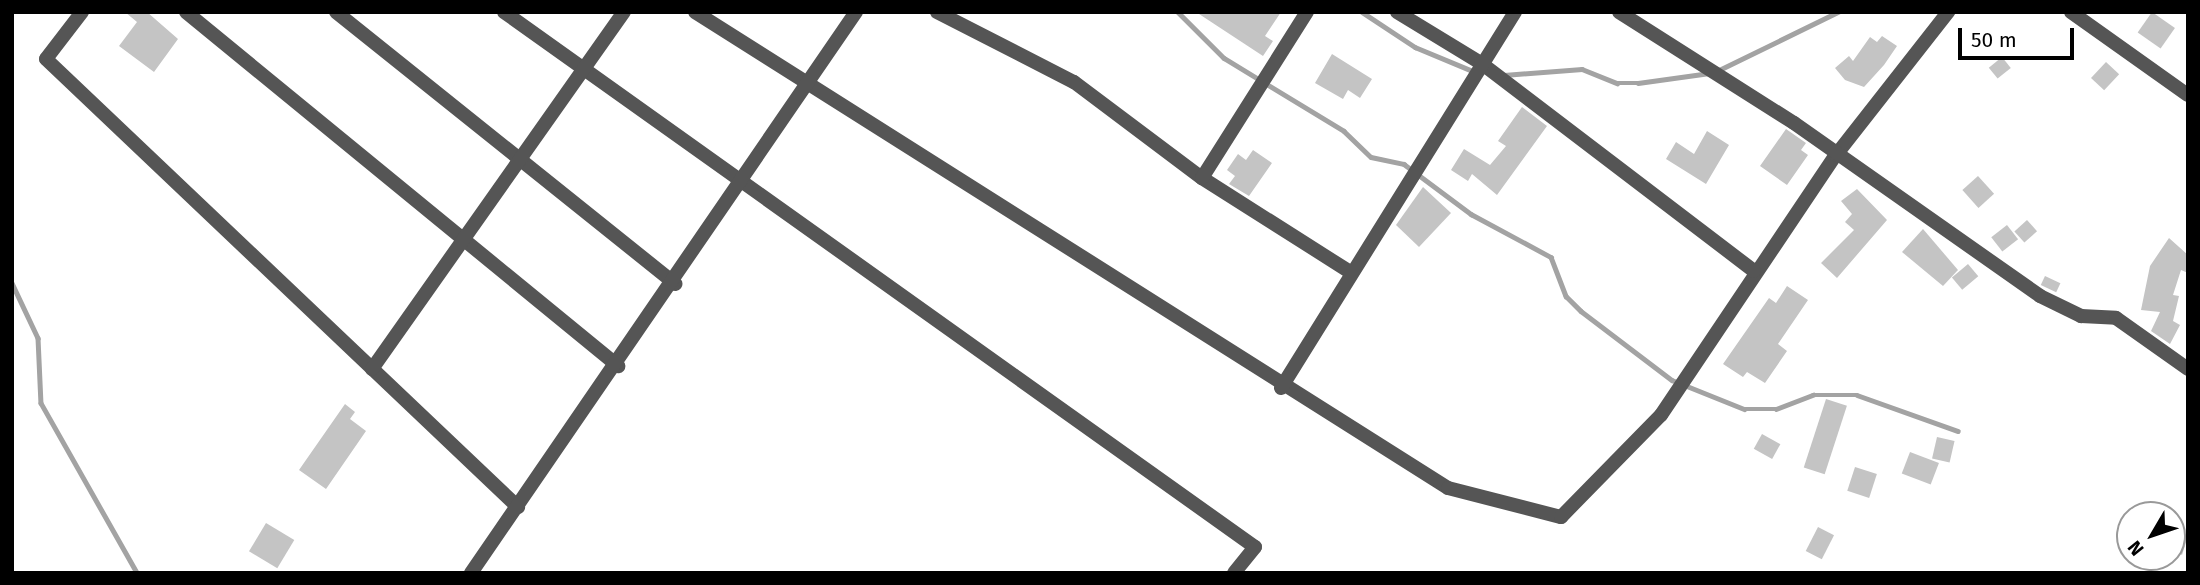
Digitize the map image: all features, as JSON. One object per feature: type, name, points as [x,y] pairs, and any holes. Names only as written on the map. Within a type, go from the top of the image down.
[{"type":"street","points":[[82,12],[46,59],[518,508]]},
{"type":"street","points":[[186,12],[618,366]]},
{"type":"street","points":[[336,12],[674,284]]},
{"type":"street","points":[[504,12],[586,66],[1255,547],[1234,573]]},
{"type":"street","points":[[372,369],[624,12]]},
{"type":"street","points":[[695,12],[1184,316],[1281,388],[1448,488],[1561,517],[1661,415],[1754,271],[1836,155],[1948,12]]},
{"type":"street","points":[[471,573],[618,366],[856,12]]},
{"type":"street","points":[[937,12],[1074,82],[1202,178],[1350,272]]},
{"type":"street","points":[[1202,178],[1307,12]]},
{"type":"street","points":[[1397,12],[1481,63],[1754,271]]},
{"type":"street","points":[[1281,388],[1350,272],[1515,12]]},
{"type":"street","points":[[1619,12],[1836,155],[2040,296],[2081,316],[2116,318],[2188,369]]},
{"type":"street","points":[[2071,12],[2188,95]]},
{"type":"building","points":[[125,12],[147,12],[178,39],[154,72],[119,46],[137,22]]},
{"type":"building","points":[[1196,12],[1281,12],[1265,36],[1273,41],[1263,56]]},
{"type":"building","points":[[2152,12],[2175,28],[2161,49],[2138,32]]},
{"type":"building","points":[[1882,36],[1897,46],[1884,65],[1864,87],[1845,80],[1835,68],[1849,56],[1853,61],[1870,37],[1877,42]]},
{"type":"building","points":[[1332,54],[1372,79],[1360,98],[1348,90],[1343,99],[1315,83]]},
{"type":"building","points":[[2002,57],[2011,68],[1998,79],[1989,68]]},
{"type":"building","points":[[2106,62],[2119,74],[2104,90],[2091,78]]},
{"type":"building","points":[[1522,107],[1547,126],[1497,195],[1472,174],[1468,181],[1451,170],[1464,149],[1490,165],[1506,146],[1498,141]]},
{"type":"building","points":[[1786,129],[1806,143],[1801,150],[1808,155],[1787,185],[1760,166]]},
{"type":"building","points":[[1707,131],[1729,145],[1706,184],[1666,159],[1676,142],[1694,154]]},
{"type":"building","points":[[1253,150],[1272,163],[1249,196],[1229,184],[1235,176],[1227,170],[1238,154],[1246,160]]},
{"type":"building","points":[[1978,176],[1994,194],[1978,208],[1962,190]]},
{"type":"building","points":[[1423,187],[1451,213],[1419,247],[1396,225]]},
{"type":"building","points":[[1857,189],[1887,220],[1837,278],[1821,263],[1854,230],[1845,222],[1852,214],[1841,201]]},
{"type":"building","points":[[2027,220],[2037,231],[2024,243],[2014,231]]},
{"type":"building","points":[[2007,225],[2018,239],[2002,251],[1991,237]]},
{"type":"building","points":[[1923,229],[1958,270],[1943,286],[1902,252]]},
{"type":"building","points":[[2169,238],[2188,255],[2188,273],[2181,270],[2173,295],[2179,296],[2173,321],[2180,325],[2170,344],[2151,331],[2160,312],[2141,310],[2150,266]]},
{"type":"building","points":[[1968,264],[1978,276],[1962,290],[1952,277]]},
{"type":"building","points":[[2045,276],[2060,283],[2056,292],[2041,285]]},
{"type":"building","points":[[1787,286],[1808,300],[1778,344],[1787,351],[1765,383],[1747,372],[1743,377],[1723,364],[1769,298],[1776,303]]},
{"type":"building","points":[[1826,399],[1847,406],[1825,474],[1804,467]]},
{"type":"building","points":[[345,404],[355,412],[350,419],[366,431],[326,489],[299,470]]},
{"type":"building","points":[[1762,434],[1780,444],[1772,459],[1754,449]]},
{"type":"building","points":[[1937,437],[1955,441],[1950,462],[1932,458]]},
{"type":"building","points":[[1910,452],[1939,463],[1931,485],[1902,473]]},
{"type":"building","points":[[1855,467],[1877,474],[1869,498],[1847,491]]},
{"type":"building","points":[[266,523],[294,540],[277,568],[249,551]]},
{"type":"building","points":[[1818,527],[1834,535],[1822,559],[1806,551]]},
{"type":"waterway","points":[[1178,12],[1224,58],[1344,131],[1371,157],[1404,164],[1471,214],[1551,257],[1566,296],[1581,311],[1672,380],[1744,409],[1776,409],[1813,395],[1857,395],[1958,431]]},
{"type":"waterway","points":[[1362,12],[1415,47],[1475,72]]},
{"type":"waterway","points":[[1717,71],[1838,12]]},
{"type":"waterway","points":[[1504,75],[1582,69],[1617,83],[1638,83],[1709,73]]},
{"type":"waterway","points":[[12,283],[38,338],[41,403],[137,573]]}]
